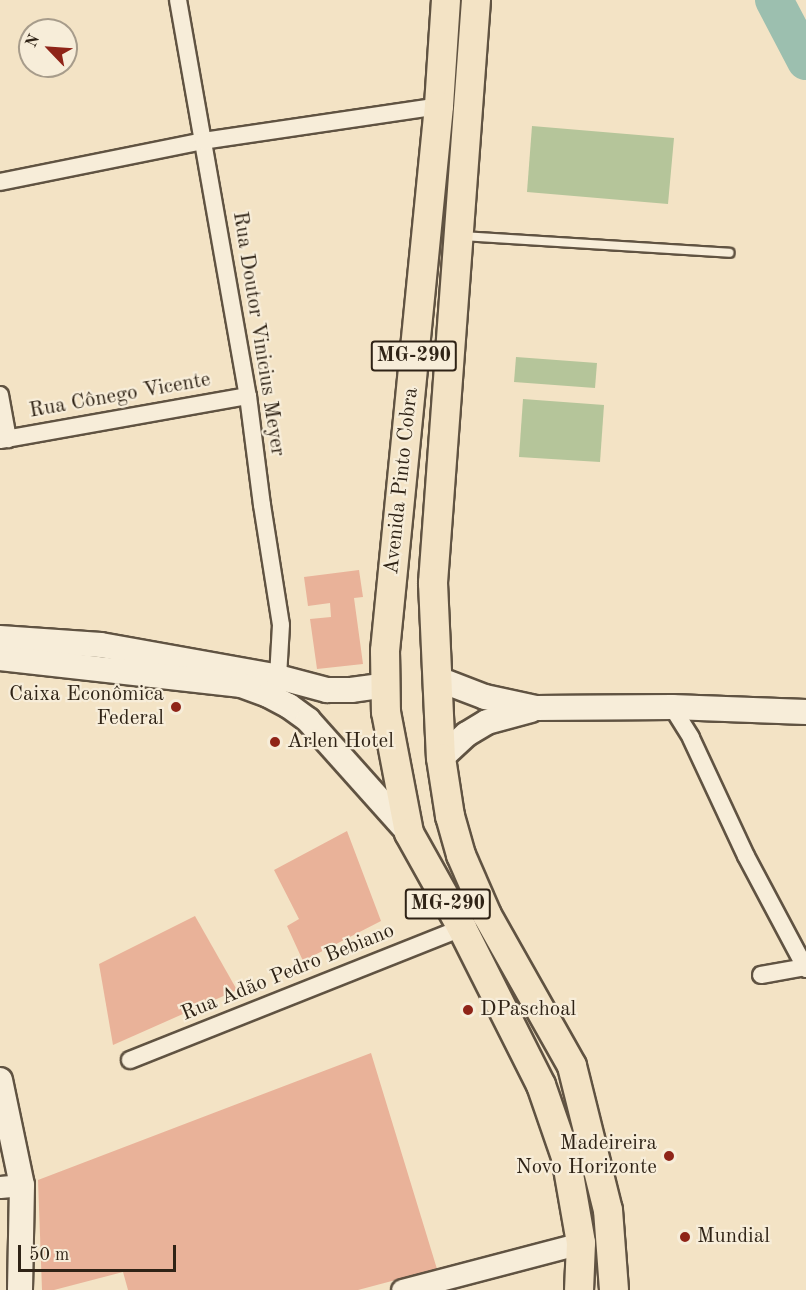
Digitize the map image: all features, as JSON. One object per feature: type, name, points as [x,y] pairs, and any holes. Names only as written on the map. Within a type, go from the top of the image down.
[{"type":"highway","name":"Avenida Pinto Cobra","points":[[386,699],[385,651],[439,106],[446,0]]},
{"type":"highway","name":"Avenida Pinto Cobra","points":[[441,758],[433,583],[476,0]]},
{"type":"highway","points":[[420,302],[440,306],[452,326]]},
{"type":"highway","name":"MG-290","points":[[386,699],[408,833],[462,928],[541,1085],[566,1157],[581,1243],[579,1290]]},
{"type":"highway","name":"MG-290","points":[[441,758],[450,816],[461,855],[487,915],[572,1066],[608,1210],[614,1290]]},
{"type":"highway","points":[[541,1085],[557,1104],[567,1106],[570,1101],[571,1086],[562,1048]]},
{"type":"main road","points":[[0,638],[101,645],[273,686],[290,706],[308,720],[408,833]]},
{"type":"main road","points":[[0,658],[241,685],[351,690],[386,699]]},
{"type":"main road","points":[[438,679],[484,698],[536,708],[672,707],[806,711]]},
{"type":"main road","points":[[441,758],[466,734],[487,722],[536,708]]},
{"type":"main road","points":[[0,1080],[20,1290]]},
{"type":"street","name":"Rua Doutor Vinicius Meyer","points":[[178,0],[248,396],[262,505],[282,625],[273,686]]},
{"type":"street","points":[[0,182],[203,141],[439,106]]},
{"type":"street","points":[[0,395],[4,440]]},
{"type":"street","name":"Rua Cônego Vicente","points":[[4,440],[248,396]]},
{"type":"street","points":[[672,707],[691,738],[747,856],[806,968],[761,975]]},
{"type":"street","name":"Rua Adão Pedro Bebiano","points":[[130,1060],[462,928]]},
{"type":"street","points":[[402,1290],[581,1243]]},
{"type":"lane","points":[[459,236],[729,253]]},
{"type":"green space","points":[[532,126],[674,138],[668,204],[527,192]]},
{"type":"green space","points":[[516,357],[597,363],[595,388],[514,382]]},
{"type":"green space","points":[[523,399],[604,405],[600,462],[519,457]]},
{"type":"building","points":[[359,570],[363,597],[354,598],[363,664],[317,669],[310,619],[331,617],[330,603],[308,606],[304,577]]},
{"type":"building","points":[[347,831],[381,921],[303,961],[287,926],[299,919],[274,870]]},
{"type":"building","points":[[195,916],[237,990],[113,1045],[99,964]]},
{"type":"building","points":[[371,1053],[437,1269],[358,1290],[128,1290],[123,1272],[54,1290],[42,1290],[38,1180]]},
{"type":"waterway","points":[[774,0],[806,61]]},
{"type":"place","name":"Caixa Econômica Federal","points":[[176,707]]},
{"type":"place","name":"Arlen Hotel","points":[[275,742]]},
{"type":"place","name":"DPaschoal","points":[[468,1010]]},
{"type":"place","name":"Madeireira Novo Horizonte","points":[[669,1156]]},
{"type":"place","name":"Mundial","points":[[685,1237]]}]
